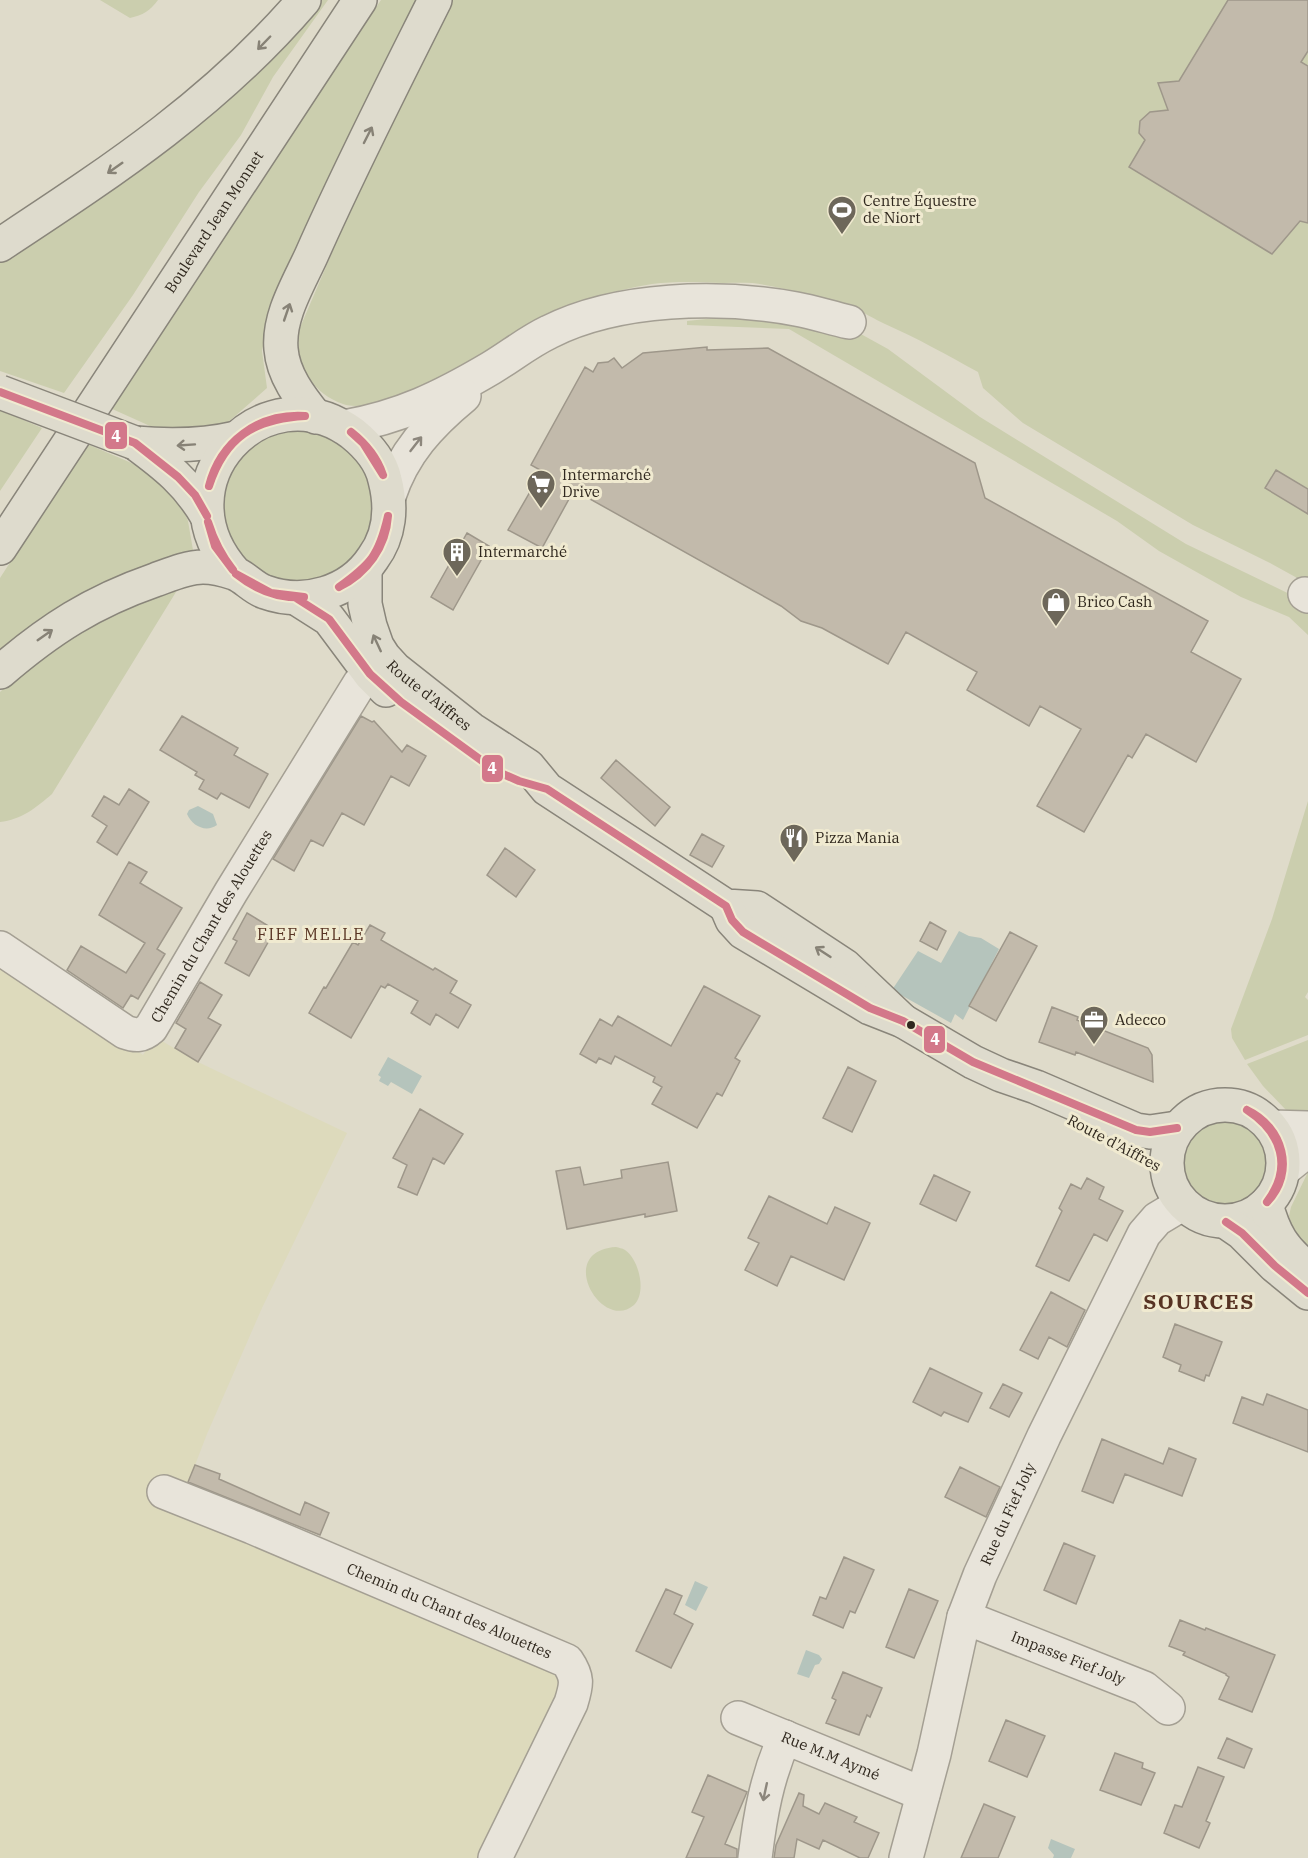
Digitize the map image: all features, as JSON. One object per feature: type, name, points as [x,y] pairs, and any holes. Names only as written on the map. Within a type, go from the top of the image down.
[{"type":"main road","points":[[0,244],[99,179],[166,131],[227,80],[304,0]]},
{"type":"main road","name":"Boulevard Jean Monnet","points":[[62,442],[345,0]]},
{"type":"main road","name":"Boulevard Jean Monnet","points":[[62,442],[360,0]]},
{"type":"main road","points":[[135,443],[178,477],[195,495],[207,516],[216,547],[235,573],[248,584],[264,592],[297,598],[332,591],[348,583],[365,570],[375,556],[384,537],[389,516],[389,496],[384,475],[375,456],[361,440],[330,422],[302,401],[285,369],[281,349],[282,328],[289,306],[339,191],[435,0]]},
{"type":"main road","points":[[0,392],[135,443],[170,446],[215,443],[236,438]]},
{"type":"main road","points":[[207,516],[207,496],[211,476],[220,458],[236,438],[251,428],[272,419],[294,415],[330,422]]},
{"type":"main road","points":[[0,522],[62,442]]},
{"type":"main road","points":[[0,548],[62,442]]},
{"type":"main road","points":[[0,672],[45,635],[104,600],[175,573],[202,567],[235,573]]},
{"type":"main road","name":"Route d'Aiffres","points":[[365,570],[366,604],[370,626],[384,657],[395,669],[471,729],[528,766],[547,789]]},
{"type":"main road","name":"Route d'Aiffres","points":[[297,598],[329,619],[370,674],[401,702],[496,771],[547,789],[726,906],[757,908],[845,966],[903,1021],[973,1062],[1136,1130],[1150,1132],[1177,1128]]},
{"type":"main road","name":"Route d'Aiffres","points":[[1001,1075],[1028,1096],[1057,1113],[1113,1143],[1140,1154],[1166,1170]]},
{"type":"main road","points":[[1233,1105],[1246,1108],[1271,1126],[1279,1140],[1283,1155],[1295,1160],[1266,1204],[1254,1213],[1226,1222],[1197,1215],[1182,1204],[1170,1184],[1166,1170],[1166,1155],[1177,1128],[1193,1113],[1206,1107],[1233,1105]]},
{"type":"main road","points":[[1266,1204],[1273,1229],[1280,1241],[1295,1259],[1308,1269]]},
{"type":"main road","points":[[1226,1222],[1242,1233],[1275,1266],[1308,1293]]},
{"type":"street","points":[[330,422],[385,419],[411,410],[493,367],[551,330],[610,310],[640,305],[712,301],[747,302],[795,309],[849,322]]},
{"type":"street","points":[[389,496],[401,465],[423,435],[473,389],[493,367]]},
{"type":"street","name":"Chemin du Chant des Alouettes","points":[[0,948],[125,1032],[136,1036],[145,1034],[151,1028],[231,892],[360,683],[370,674]]},
{"type":"street","points":[[1271,1126],[1308,1128]]},
{"type":"street","name":"Rue du Fief Joly","points":[[906,1858],[964,1617],[980,1575],[1044,1436],[1144,1234],[1157,1219],[1182,1204]]},
{"type":"street","name":"Chemin du Chant des Alouettes","points":[[164,1492],[567,1660],[576,1674],[576,1689],[571,1703],[495,1858]]},
{"type":"street","name":"Impasse Fief Joly","points":[[964,1617],[1144,1688],[1168,1708]]},
{"type":"street","name":"Rue M.M Aymé","points":[[738,1718],[923,1794]]},
{"type":"street","points":[[755,1858],[767,1785],[785,1737]]},
{"type":"shaded area","points":[[198,806],[213,814],[217,825],[204,828],[192,822],[187,814],[189,810]]},
{"type":"shaded area","points":[[959,931],[981,938],[999,949],[963,1020],[955,1014],[951,1023],[892,990],[918,951],[941,963]]},
{"type":"shaded area","points":[[0,958],[143,1055],[155,1037],[198,1062],[347,1133],[262,1308],[207,1434],[185,1491],[554,1661],[564,1690],[485,1858],[0,1858]]},
{"type":"shaded area","points":[[388,1057],[422,1076],[412,1094],[391,1082],[388,1086],[379,1081],[381,1077],[378,1075]]},
{"type":"shaded area","points":[[695,1581],[708,1587],[696,1611],[685,1605]]},
{"type":"shaded area","points":[[806,1650],[819,1655],[822,1659],[819,1664],[815,1665],[809,1678],[797,1674]]},
{"type":"shaded area","points":[[1051,1839],[1075,1849],[1071,1858],[1053,1858],[1054,1855],[1048,1848]]},
{"type":"green space","points":[[100,0],[158,0],[146,12],[130,18]]},
{"type":"green space","points":[[315,0],[328,0],[273,77],[241,135],[199,192],[133,295],[64,393],[0,371],[0,256]]},
{"type":"green space","points":[[381,0],[424,0],[268,322],[262,351],[267,388],[226,424],[181,433],[150,426],[110,408],[179,306],[234,218]]},
{"type":"green space","name":"Centre Équestre de Niort","points":[[451,0],[1308,0],[1308,584],[1193,525],[1023,423],[983,388],[978,372],[955,359],[856,310],[798,292],[760,284],[670,282],[621,290],[575,305],[546,318],[438,380],[399,398],[356,406],[332,399],[314,384],[302,365],[299,354],[299,330],[360,187]]},
{"type":"green space","points":[[735,316],[859,333],[888,349],[980,417],[1186,544],[1308,603],[1308,635],[1289,617],[1241,597],[1159,551],[1117,521],[789,329],[687,325],[687,321]]},
{"type":"green space","points":[[0,410],[42,428],[0,491]]},
{"type":"green space","points":[[298,431],[313,432],[327,437],[352,453],[368,478],[373,492],[373,522],[368,536],[352,561],[327,577],[313,582],[298,583],[283,582],[269,577],[244,561],[228,536],[223,522],[222,507],[223,492],[228,478],[244,453],[269,437],[283,432]]},
{"type":"green space","points":[[87,444],[150,472],[181,503],[188,521],[194,556],[0,660],[0,578]]},
{"type":"green space","points":[[163,591],[176,592],[52,794],[22,816],[0,822],[0,692],[27,667],[78,633]]},
{"type":"green space","points":[[1308,801],[1308,992],[1305,997],[1308,1000],[1308,1035],[1245,1060],[1232,1038],[1231,1029],[1272,919]]},
{"type":"green space","points":[[1308,1040],[1308,1114],[1286,1110],[1263,1086],[1247,1064]]},
{"type":"green space","points":[[1226,1120],[1242,1123],[1256,1132],[1265,1146],[1268,1162],[1265,1178],[1256,1192],[1242,1201],[1226,1204],[1210,1201],[1196,1192],[1187,1178],[1184,1162],[1187,1146],[1196,1132],[1210,1123]]},
{"type":"green space","points":[[1308,1172],[1308,1249],[1295,1237],[1289,1216]]},
{"type":"green space","points":[[616,1247],[630,1254],[640,1276],[641,1285],[638,1300],[634,1305],[621,1311],[609,1308],[598,1300],[590,1288],[586,1274],[588,1262],[598,1252]]},
{"type":"building","points":[[1228,0],[1308,0],[1308,51],[1301,62],[1308,66],[1308,223],[1300,221],[1272,254],[1129,167],[1145,140],[1139,133],[1140,121],[1150,112],[1168,110],[1158,83],[1179,81]]},
{"type":"building","points":[[707,347],[707,350],[768,348],[975,463],[985,498],[1208,621],[1191,652],[1241,679],[1196,762],[1146,734],[1132,758],[1128,755],[1084,832],[1037,806],[1081,729],[1040,706],[1029,726],[967,690],[977,672],[906,632],[888,664],[822,628],[801,621],[781,606],[574,490],[542,548],[508,530],[542,471],[531,465],[585,367],[593,372],[598,363],[608,362],[614,358],[622,368],[643,353]]},
{"type":"building","points":[[1276,470],[1308,489],[1308,514],[1265,488]]},
{"type":"building","name":"Intermarché","points":[[467,533],[489,546],[453,610],[431,597]]},
{"type":"building","points":[[182,716],[238,748],[234,755],[268,774],[249,808],[221,793],[217,799],[199,789],[204,780],[195,775],[197,772],[160,750]]},
{"type":"building","points":[[361,716],[374,721],[402,752],[407,745],[426,756],[409,786],[391,776],[364,825],[342,813],[323,846],[311,840],[294,871],[273,859]]},
{"type":"building","points":[[616,760],[670,807],[655,826],[601,778]]},
{"type":"building","points":[[129,789],[149,802],[117,855],[97,842],[107,826],[92,816],[104,796],[119,805]]},
{"type":"building","points":[[702,834],[724,846],[712,867],[690,855]]},
{"type":"building","points":[[505,848],[535,870],[516,897],[487,875]]},
{"type":"building","points":[[129,862],[147,872],[140,883],[182,908],[157,949],[165,954],[138,999],[131,995],[123,1008],[67,970],[81,946],[126,973],[145,943],[99,915]]},
{"type":"building","points":[[247,913],[275,930],[249,976],[225,963],[237,941],[233,939]]},
{"type":"building","points":[[930,922],[946,931],[937,950],[920,941]]},
{"type":"building","points":[[370,925],[385,933],[381,940],[457,981],[450,993],[471,1005],[458,1028],[436,1014],[430,1025],[411,1013],[418,1001],[388,984],[385,988],[381,986],[351,1038],[309,1013],[353,942],[358,945]]},
{"type":"building","points":[[1010,932],[1037,946],[996,1021],[969,1006]]},
{"type":"building","points":[[200,982],[222,995],[208,1018],[221,1025],[198,1062],[175,1048],[186,1029],[176,1023]]},
{"type":"building","points":[[704,986],[760,1016],[735,1058],[740,1061],[722,1096],[717,1093],[697,1128],[652,1104],[662,1087],[653,1082],[655,1077],[615,1056],[611,1064],[599,1058],[596,1063],[580,1054],[600,1019],[612,1026],[618,1016],[671,1046]]},
{"type":"building","name":"Adecco","points":[[1052,1007],[1078,1017],[1077,1020],[1148,1048],[1152,1055],[1153,1082],[1076,1052],[1075,1055],[1039,1042]]},
{"type":"building","points":[[848,1067],[876,1081],[852,1132],[823,1118]]},
{"type":"building","points":[[420,1109],[463,1134],[444,1164],[433,1158],[417,1195],[398,1187],[407,1165],[393,1158]]},
{"type":"building","points":[[668,1162],[677,1211],[645,1217],[645,1214],[567,1229],[556,1171],[580,1167],[584,1185],[622,1178],[621,1170]]},
{"type":"building","points":[[934,1175],[970,1192],[956,1221],[920,1204]]},
{"type":"building","points":[[1087,1178],[1104,1187],[1099,1199],[1123,1211],[1107,1241],[1094,1234],[1069,1281],[1036,1266],[1062,1211],[1059,1208],[1071,1184],[1081,1189]]},
{"type":"building","points":[[769,1196],[827,1224],[835,1207],[870,1223],[844,1280],[791,1256],[777,1286],[745,1270],[759,1243],[748,1238]]},
{"type":"building","points":[[1051,1292],[1085,1310],[1067,1347],[1049,1337],[1038,1359],[1020,1350]]},
{"type":"building","points":[[1175,1324],[1222,1342],[1209,1376],[1206,1375],[1204,1381],[1179,1371],[1181,1365],[1163,1357]]},
{"type":"building","points":[[930,1368],[982,1393],[968,1422],[944,1412],[941,1416],[913,1402]]},
{"type":"building","points":[[1003,1384],[1022,1393],[1009,1417],[990,1408]]},
{"type":"building","points":[[1267,1394],[1308,1410],[1308,1452],[1233,1423],[1242,1397],[1263,1405]]},
{"type":"building","points":[[1102,1439],[1163,1464],[1169,1448],[1196,1459],[1182,1496],[1125,1474],[1113,1503],[1082,1491]]},
{"type":"building","points":[[195,1465],[220,1474],[219,1479],[300,1515],[305,1502],[329,1513],[320,1535],[188,1482]]},
{"type":"building","points":[[960,1467],[1000,1487],[986,1517],[945,1497]]},
{"type":"building","points":[[1064,1543],[1095,1556],[1076,1604],[1044,1590]]},
{"type":"building","points":[[844,1557],[874,1570],[855,1613],[850,1611],[843,1628],[813,1615],[820,1597],[826,1599]]},
{"type":"building","points":[[666,1589],[682,1596],[674,1614],[693,1624],[671,1668],[636,1651]]},
{"type":"building","points":[[909,1589],[938,1601],[914,1658],[886,1647]]},
{"type":"building","points":[[1180,1620],[1275,1655],[1252,1712],[1219,1699],[1229,1677],[1226,1674],[1183,1655],[1185,1652],[1169,1646]]},
{"type":"building","points":[[843,1672],[882,1688],[870,1717],[867,1715],[859,1735],[826,1723],[836,1700],[832,1698]]},
{"type":"building","points":[[1006,1720],[1045,1736],[1027,1777],[989,1761]]},
{"type":"building","points":[[1227,1738],[1252,1749],[1244,1768],[1218,1758]]},
{"type":"building","points":[[1115,1753],[1143,1763],[1142,1768],[1155,1773],[1141,1805],[1100,1790]]},
{"type":"building","points":[[1198,1767],[1224,1777],[1206,1821],[1210,1823],[1199,1848],[1164,1833],[1175,1805],[1182,1807]]},
{"type":"building","points":[[708,1775],[747,1792],[725,1844],[737,1849],[737,1858],[686,1858],[704,1817],[692,1812]]},
{"type":"building","points":[[799,1793],[804,1795],[803,1806],[819,1814],[825,1803],[857,1817],[854,1822],[879,1833],[868,1858],[860,1858],[823,1840],[819,1849],[797,1839],[794,1858],[774,1858],[776,1845]]},
{"type":"building","points":[[984,1804],[1015,1817],[998,1858],[961,1858]]},
{"type":"transit line","name":"4","points":[[0,392],[135,443],[178,477],[195,495],[207,516]]},
{"type":"transit line","name":"4","points":[[209,486],[222,456],[244,433],[272,419],[305,416]]},
{"type":"transit line","name":"4","points":[[209,486],[224,455],[244,434],[271,421],[305,416]]},
{"type":"transit line","name":"4","points":[[351,432],[370,451],[383,475]]},
{"type":"transit line","name":"4","points":[[351,432],[363,443],[383,475]]},
{"type":"transit line","name":"4","points":[[339,587],[359,572],[372,558],[381,540],[388,516]]},
{"type":"transit line","name":"4","points":[[339,587],[358,574],[373,558],[383,538],[388,516]]},
{"type":"transit line","name":"4","points":[[208,522],[218,548],[233,570]]},
{"type":"transit line","name":"4","points":[[208,522],[215,546],[233,570]]},
{"type":"transit line","name":"4","points":[[236,574],[271,593],[304,597]]},
{"type":"transit line","name":"4","points":[[236,574],[268,592],[304,597]]},
{"type":"transit line","name":"4","points":[[296,598],[329,619],[370,674],[401,702],[496,771],[547,789],[726,906],[732,920],[743,932],[870,1008],[903,1021],[973,1062],[1136,1130],[1150,1132],[1177,1128]]},
{"type":"transit line","name":"4","points":[[1247,1110],[1269,1127],[1281,1151],[1283,1164],[1281,1177],[1276,1190],[1267,1202]]},
{"type":"transit line","name":"4","points":[[1247,1110],[1269,1129],[1280,1152],[1280,1176],[1267,1202]]},
{"type":"transit line","name":"4","points":[[1226,1222],[1242,1233],[1275,1266],[1308,1293]]},
{"type":"place","name":"Centre Équestre de Niort","points":[[842,236]]},
{"type":"place","name":"Intermarché Drive","points":[[541,510]]},
{"type":"place","name":"Intermarché","points":[[457,578]]},
{"type":"place","name":"Brico Cash","points":[[1056,628]]},
{"type":"place","name":"Pizza Mania","points":[[794,864]]},
{"type":"place","name":"Adecco","points":[[1094,1046]]},
{"type":"district","name":"FIEF MELLE","points":[[311,934]]},
{"type":"district","name":"SOURCES","points":[[1199,1302]]}]
